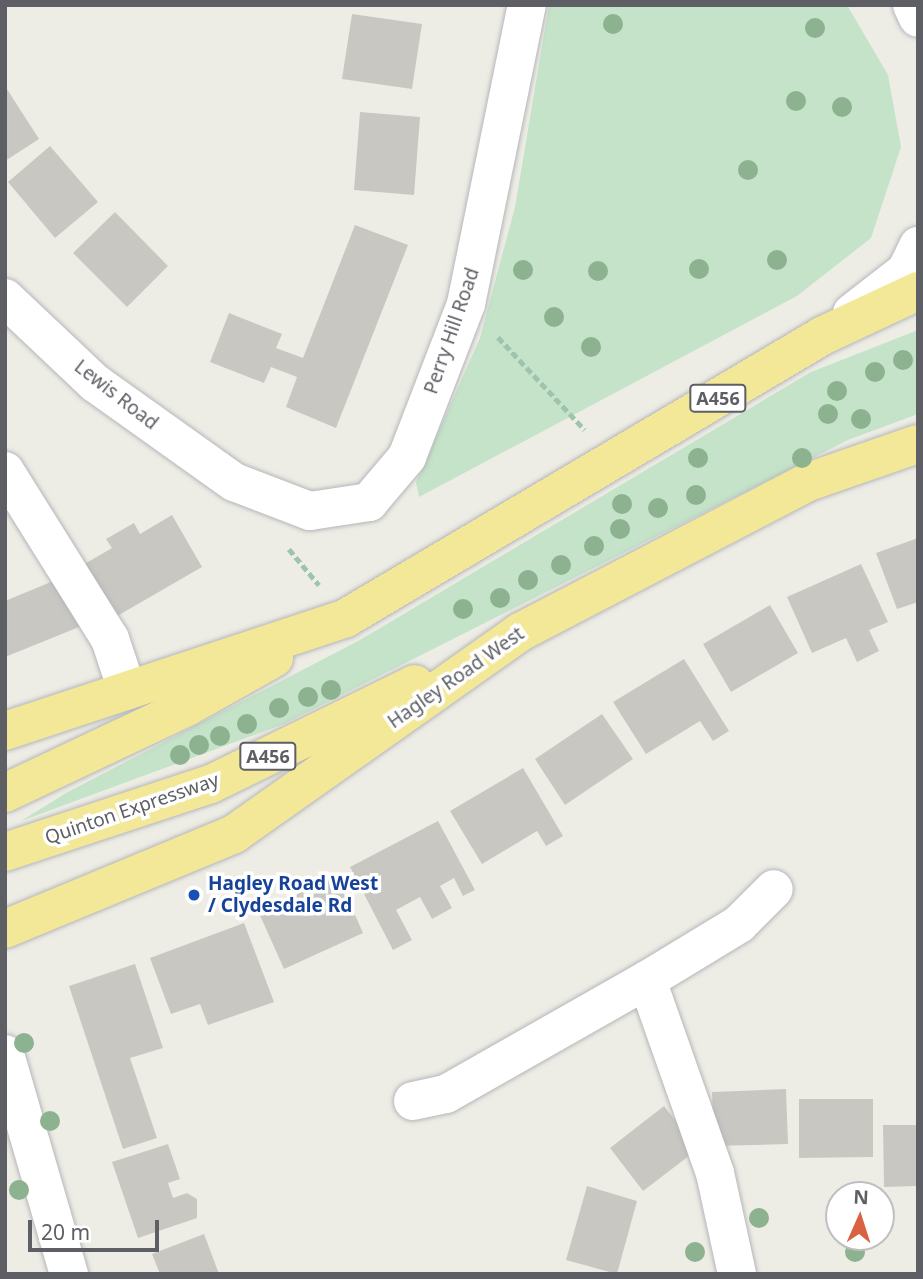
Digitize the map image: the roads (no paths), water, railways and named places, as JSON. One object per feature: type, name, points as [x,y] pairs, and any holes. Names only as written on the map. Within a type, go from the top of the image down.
[{"type":"highway","name":"A456","points":[[5,793],[187,707],[346,618],[822,336],[918,292]]},
{"type":"highway","name":"Hagley Road West","points":[[5,929],[234,834],[520,632],[808,482],[918,444]]},
{"type":"highway","points":[[5,731],[346,618]]},
{"type":"highway","name":"Quinton Expressway","points":[[5,852],[211,784],[520,632]]},
{"type":"street","name":"Perry Hill Road","points":[[234,482],[310,512],[369,502],[407,457],[466,304],[527,5]]},
{"type":"street","points":[[912,5],[918,18]]},
{"type":"street","points":[[822,336],[906,271],[918,246]]},
{"type":"street","name":"Lewis Road","points":[[5,298],[94,383],[234,482]]},
{"type":"street","points":[[5,471],[110,639],[127,690]]},
{"type":"street","points":[[413,1101],[446,1094],[647,980],[739,924],[774,889]]},
{"type":"street","points":[[647,980],[715,1173],[737,1274]]},
{"type":"street","points":[[5,1054],[69,1274]]},
{"type":"place","name":"Hagley Road West / Clydesdale Rd","points":[[194,895]]}]
